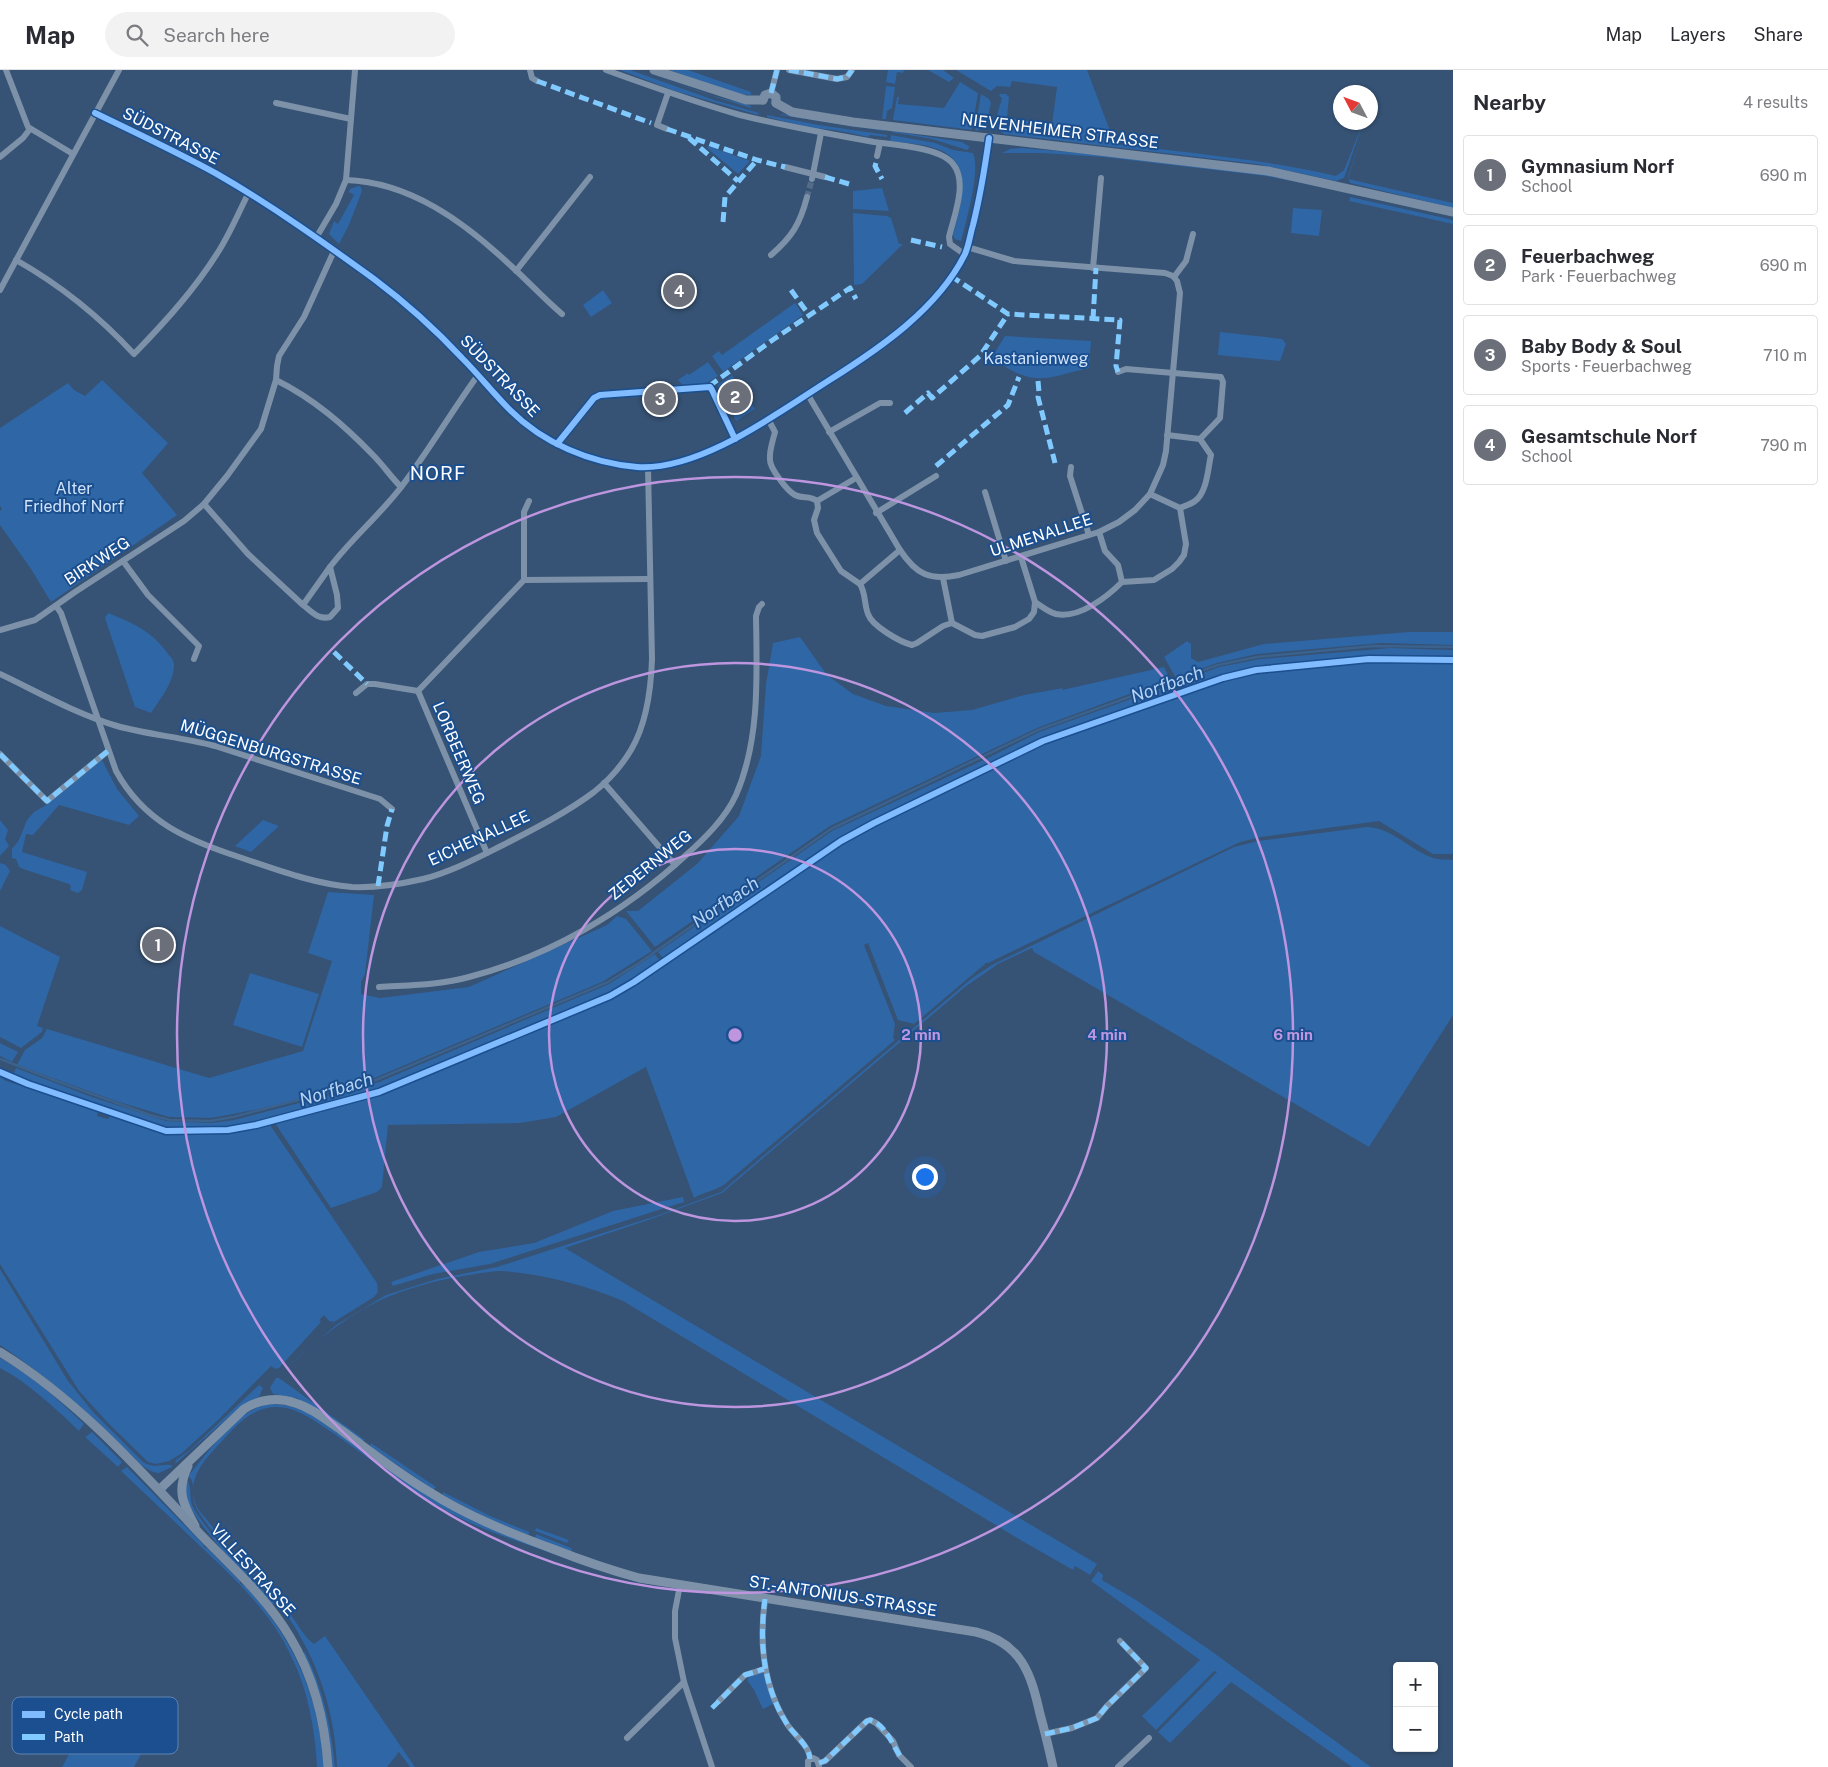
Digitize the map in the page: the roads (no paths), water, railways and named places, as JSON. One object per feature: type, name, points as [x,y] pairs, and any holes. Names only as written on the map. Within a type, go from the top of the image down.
[{"type":"main road","name":"NIEVENHEIMER STRASSE","points":[[654,70],[746,100],[763,100],[768,106],[774,106],[776,103],[788,110],[804,114],[853,122],[1268,170],[1453,212]]},
{"type":"main road","points":[[763,100],[765,94],[771,93],[776,97],[776,103]]},
{"type":"main road","name":"VILLESTRASSE","points":[[0,1352],[38,1377],[77,1410],[159,1490],[271,1609],[290,1638],[305,1668],[319,1704],[328,1767]]},
{"type":"street","points":[[6,70],[24,119],[30,129],[73,154]]},
{"type":"street","points":[[0,290],[119,70]]},
{"type":"street","points":[[316,238],[336,204],[346,180],[355,70]]},
{"type":"street","points":[[530,70],[532,78],[537,81]]},
{"type":"street","points":[[606,70],[668,93],[741,115],[821,134],[935,152],[954,165],[959,177],[960,185],[949,237],[950,244]]},
{"type":"street","points":[[771,93],[777,70]]},
{"type":"street","points":[[790,70],[837,79],[845,78],[852,70]]},
{"type":"street","points":[[667,129],[654,124],[668,93]]},
{"type":"street","points":[[276,103],[351,120]]},
{"type":"street","name":"SÜDSTRASSE","points":[[96,113],[180,154],[248,194],[334,250],[393,293],[421,317],[519,418],[543,437],[588,457],[635,467],[648,467],[686,460],[707,453],[735,439],[808,395],[872,353],[908,324],[941,288],[966,251],[976,212],[989,138]]},
{"type":"street","points":[[0,156],[23,138],[30,129]]},
{"type":"street","points":[[813,177],[821,134]]},
{"type":"street","points":[[877,156],[880,143]]},
{"type":"street","points":[[786,167],[813,177],[825,178]]},
{"type":"street","points":[[516,271],[590,177]]},
{"type":"street","points":[[1093,268],[1101,178]]},
{"type":"street","points":[[346,180],[383,184],[422,199],[443,212],[488,245],[562,314]]},
{"type":"street","points":[[16,260],[60,286],[83,304],[134,354],[161,326],[208,267],[234,225],[248,194]]},
{"type":"street","points":[[771,255],[793,234],[798,226],[808,197]]},
{"type":"street","points":[[942,247],[950,244],[966,251],[1014,261],[1165,273],[1174,277],[1186,261],[1194,234]]},
{"type":"street","name":"BIRKWEG","points":[[0,629],[35,620],[184,521],[204,504],[232,470],[261,429],[276,380],[276,366],[279,356],[304,317],[334,250]]},
{"type":"street","name":"ULMENALLEE","points":[[808,395],[876,512],[900,550],[916,570],[929,576],[943,578],[959,575],[1099,532],[1119,522],[1135,510],[1150,494],[1163,465],[1180,293],[1179,283],[1174,277]]},
{"type":"street","points":[[1118,372],[1126,369],[1218,376],[1222,379],[1220,418],[1200,439]]},
{"type":"street","points":[[303,605],[344,550],[401,487],[429,449],[478,375]]},
{"type":"street","points":[[276,380],[304,395],[333,418],[374,456],[401,487]]},
{"type":"street","points":[[557,444],[594,398],[600,395],[710,387],[735,439]]},
{"type":"street","points":[[829,432],[880,403],[890,403]]},
{"type":"street","points":[[768,419],[775,432],[770,463],[789,491],[797,496],[812,497],[817,501],[818,508],[814,520],[817,533],[842,571],[860,584],[865,595],[868,614],[873,623],[908,644],[917,643],[943,626],[952,623],[976,635],[989,636],[1027,621],[1033,614],[1035,602],[1021,557]]},
{"type":"street","points":[[1167,435],[1200,439],[1211,455],[1203,492],[1195,501],[1180,508]]},
{"type":"street","name":"EICHENALLEE","points":[[56,606],[61,613],[116,771],[130,793],[148,812],[171,830],[212,849],[303,877],[352,887],[398,884],[424,878],[487,853],[567,809],[604,783],[638,738],[647,706],[652,659],[648,467]]},
{"type":"street","points":[[1071,467],[1070,476],[1089,535]]},
{"type":"street","points":[[876,512],[936,476]]},
{"type":"street","points":[[817,501],[856,478]]},
{"type":"street","points":[[986,492],[1006,561]]},
{"type":"street","points":[[1150,494],[1180,508]]},
{"type":"street","points":[[356,693],[367,684],[418,691],[524,580],[524,512],[529,501]]},
{"type":"street","points":[[204,504],[248,554],[303,605],[322,618],[330,617],[336,611],[338,602],[330,567]]},
{"type":"street","points":[[1035,602],[1056,614],[1071,613],[1100,601],[1122,582],[1154,580],[1172,569],[1184,555],[1186,544],[1180,508]]},
{"type":"street","points":[[1099,532],[1105,551],[1118,565],[1122,582]]},
{"type":"street","points":[[860,584],[900,550]]},
{"type":"street","points":[[123,561],[148,595],[199,646],[194,659]]},
{"type":"street","points":[[943,578],[952,623]]},
{"type":"street","points":[[524,580],[649,579]]},
{"type":"street","name":"ZEDERNWEG","points":[[379,987],[454,981],[486,972],[545,949],[618,910],[676,865],[707,835],[726,812],[734,798],[744,774],[750,752],[756,703],[756,616],[762,604]]},
{"type":"street","name":"MÜGGENBURGSTRASSE","points":[[0,674],[97,719],[118,726],[215,746],[380,799],[392,809]]},
{"type":"street","name":"LORBEERWEG","points":[[418,691],[487,853]]},
{"type":"street","points":[[0,754],[46,801],[108,751]]},
{"type":"street","points":[[604,783],[676,865]]},
{"type":"street","name":"ST.-ANTONIUS-STRASSE","points":[[159,1490],[234,1418],[248,1407],[269,1400],[294,1402],[315,1412],[439,1498],[482,1520],[544,1546],[619,1573],[680,1585],[976,1632],[994,1638],[1012,1649],[1027,1669],[1033,1684],[1053,1767]]},
{"type":"street","points":[[192,1460],[184,1474],[181,1492],[184,1505],[198,1531]]},
{"type":"street","points":[[680,1585],[675,1611],[674,1630],[684,1682],[712,1767]]},
{"type":"street","points":[[765,1599],[762,1628],[764,1669],[781,1714],[808,1751],[810,1759],[807,1763],[808,1767]]},
{"type":"street","points":[[1045,1734],[1072,1728],[1097,1718],[1146,1668],[1120,1642]]},
{"type":"street","points":[[719,1701],[745,1675],[764,1669]]},
{"type":"street","points":[[627,1738],[684,1682]]},
{"type":"street","points":[[810,1759],[815,1758],[819,1765],[867,1721],[871,1720],[893,1741],[899,1755],[911,1767]]},
{"type":"street","points":[[1118,1767],[1149,1738]]},
{"type":"waterway","name":"Norfbach","points":[[0,1059],[150,1115],[170,1120],[210,1121],[233,1117],[376,1080],[608,982],[639,963],[831,829],[1038,730],[1218,665],[1257,657],[1373,646],[1453,647]]},
{"type":"tunnel","points":[[807,197],[812,179]]},
{"type":"place","name":"Gesamtschule Norf","points":[[679,291]]},
{"type":"place","name":"Feuerbachweg","points":[[735,397]]},
{"type":"place","name":"Baby Body & Soul","points":[[660,399]]},
{"type":"place","name":"Gymnasium Norf","points":[[158,945]]},
{"type":"district","name":"NORF","points":[[438,473]]},
{"type":"park label","name":"Kastanienweg","points":[[1036,358]]},
{"type":"park label","name":"Alter Friedhof Norf","points":[[74,497]]}]
